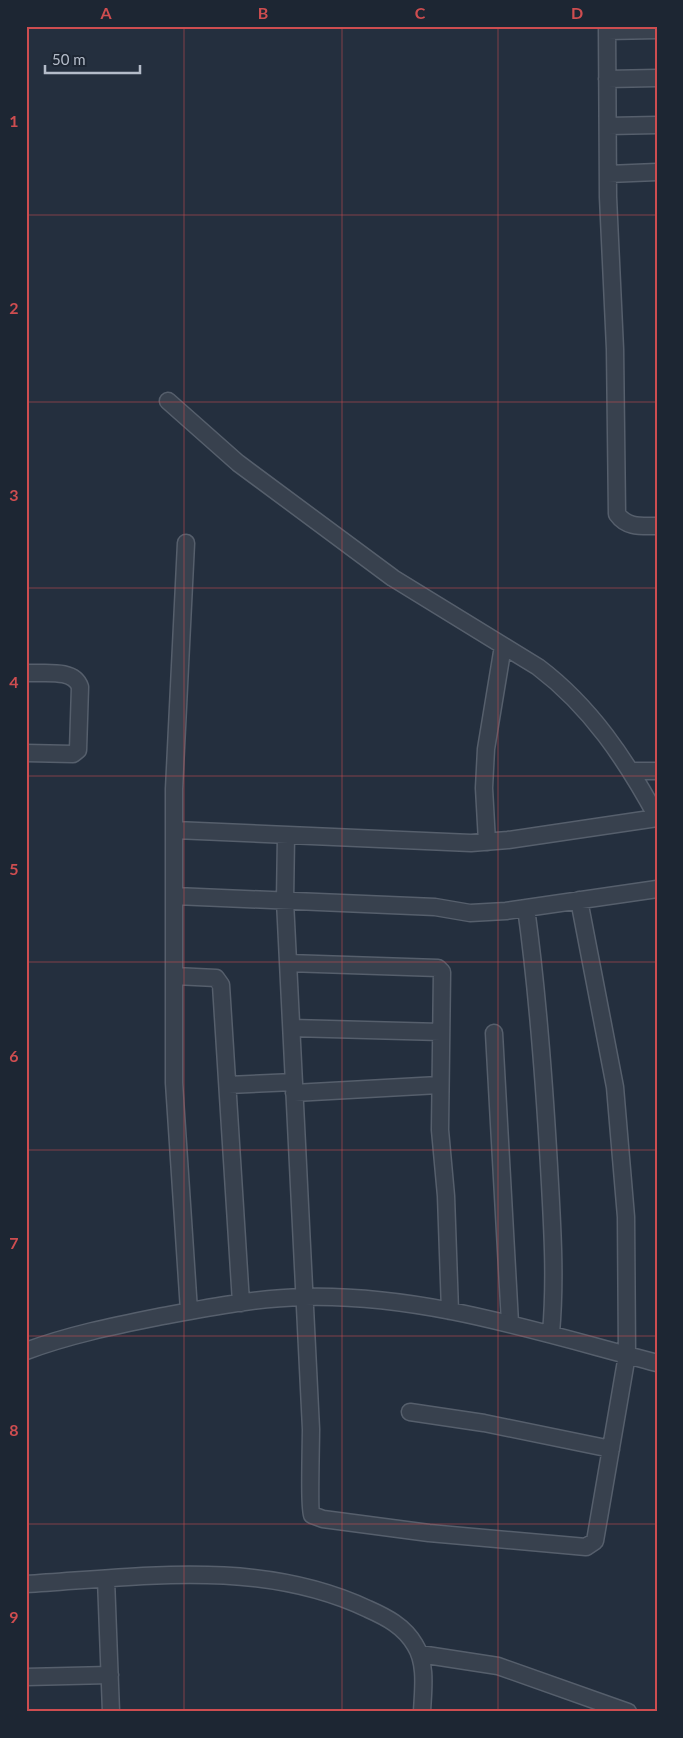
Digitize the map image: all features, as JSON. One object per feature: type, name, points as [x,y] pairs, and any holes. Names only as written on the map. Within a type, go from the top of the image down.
[{"type":"street","points":[[657,30],[607,28],[608,174],[615,349],[617,514],[622,522],[633,526],[657,526]]},
{"type":"street","points":[[607,79],[657,78]]},
{"type":"street","points":[[608,126],[657,125]]},
{"type":"street","points":[[608,174],[657,172]]},
{"type":"street","points":[[168,400],[238,463],[278,494],[393,578],[538,667],[574,697],[632,772],[657,818],[487,842],[463,843],[174,830]]},
{"type":"street","points":[[186,543],[174,789],[174,1083],[189,1311]]},
{"type":"street","points":[[487,842],[484,788],[486,749],[504,646]]},
{"type":"street","points":[[26,673],[72,675],[79,681],[80,687],[78,750],[73,754],[26,752]]},
{"type":"street","points":[[632,772],[657,771]]},
{"type":"street","points":[[286,836],[288,963],[311,1437],[312,1470],[309,1508],[315,1517],[429,1533],[589,1547],[597,1535],[627,1355],[626,1217],[615,1087],[579,900]]},
{"type":"street","points":[[175,896],[436,907],[470,913],[526,908],[657,889]]},
{"type":"street","points":[[526,908],[536,981],[555,1266],[551,1333]]},
{"type":"street","points":[[288,963],[440,969],[443,974],[439,1085],[450,1311]]},
{"type":"street","points":[[175,976],[216,978],[220,982],[241,1303]]},
{"type":"street","points":[[292,1028],[441,1032]]},
{"type":"street","points":[[494,1033],[510,1323]]},
{"type":"street","points":[[228,1085],[294,1088],[439,1085]]},
{"type":"street","points":[[26,1352],[58,1339],[189,1311],[241,1303],[304,1297],[395,1303],[450,1311],[551,1333],[657,1363]]},
{"type":"street","points":[[410,1412],[484,1424],[611,1449]]},
{"type":"street","points":[[26,1584],[172,1573],[205,1573],[288,1584],[320,1591],[356,1603],[390,1620],[408,1635],[420,1654],[423,1668],[422,1712]]},
{"type":"street","points":[[106,1579],[111,1712]]},
{"type":"street","points":[[420,1654],[498,1666],[628,1712]]},
{"type":"street","points":[[26,1677],[110,1675]]}]
